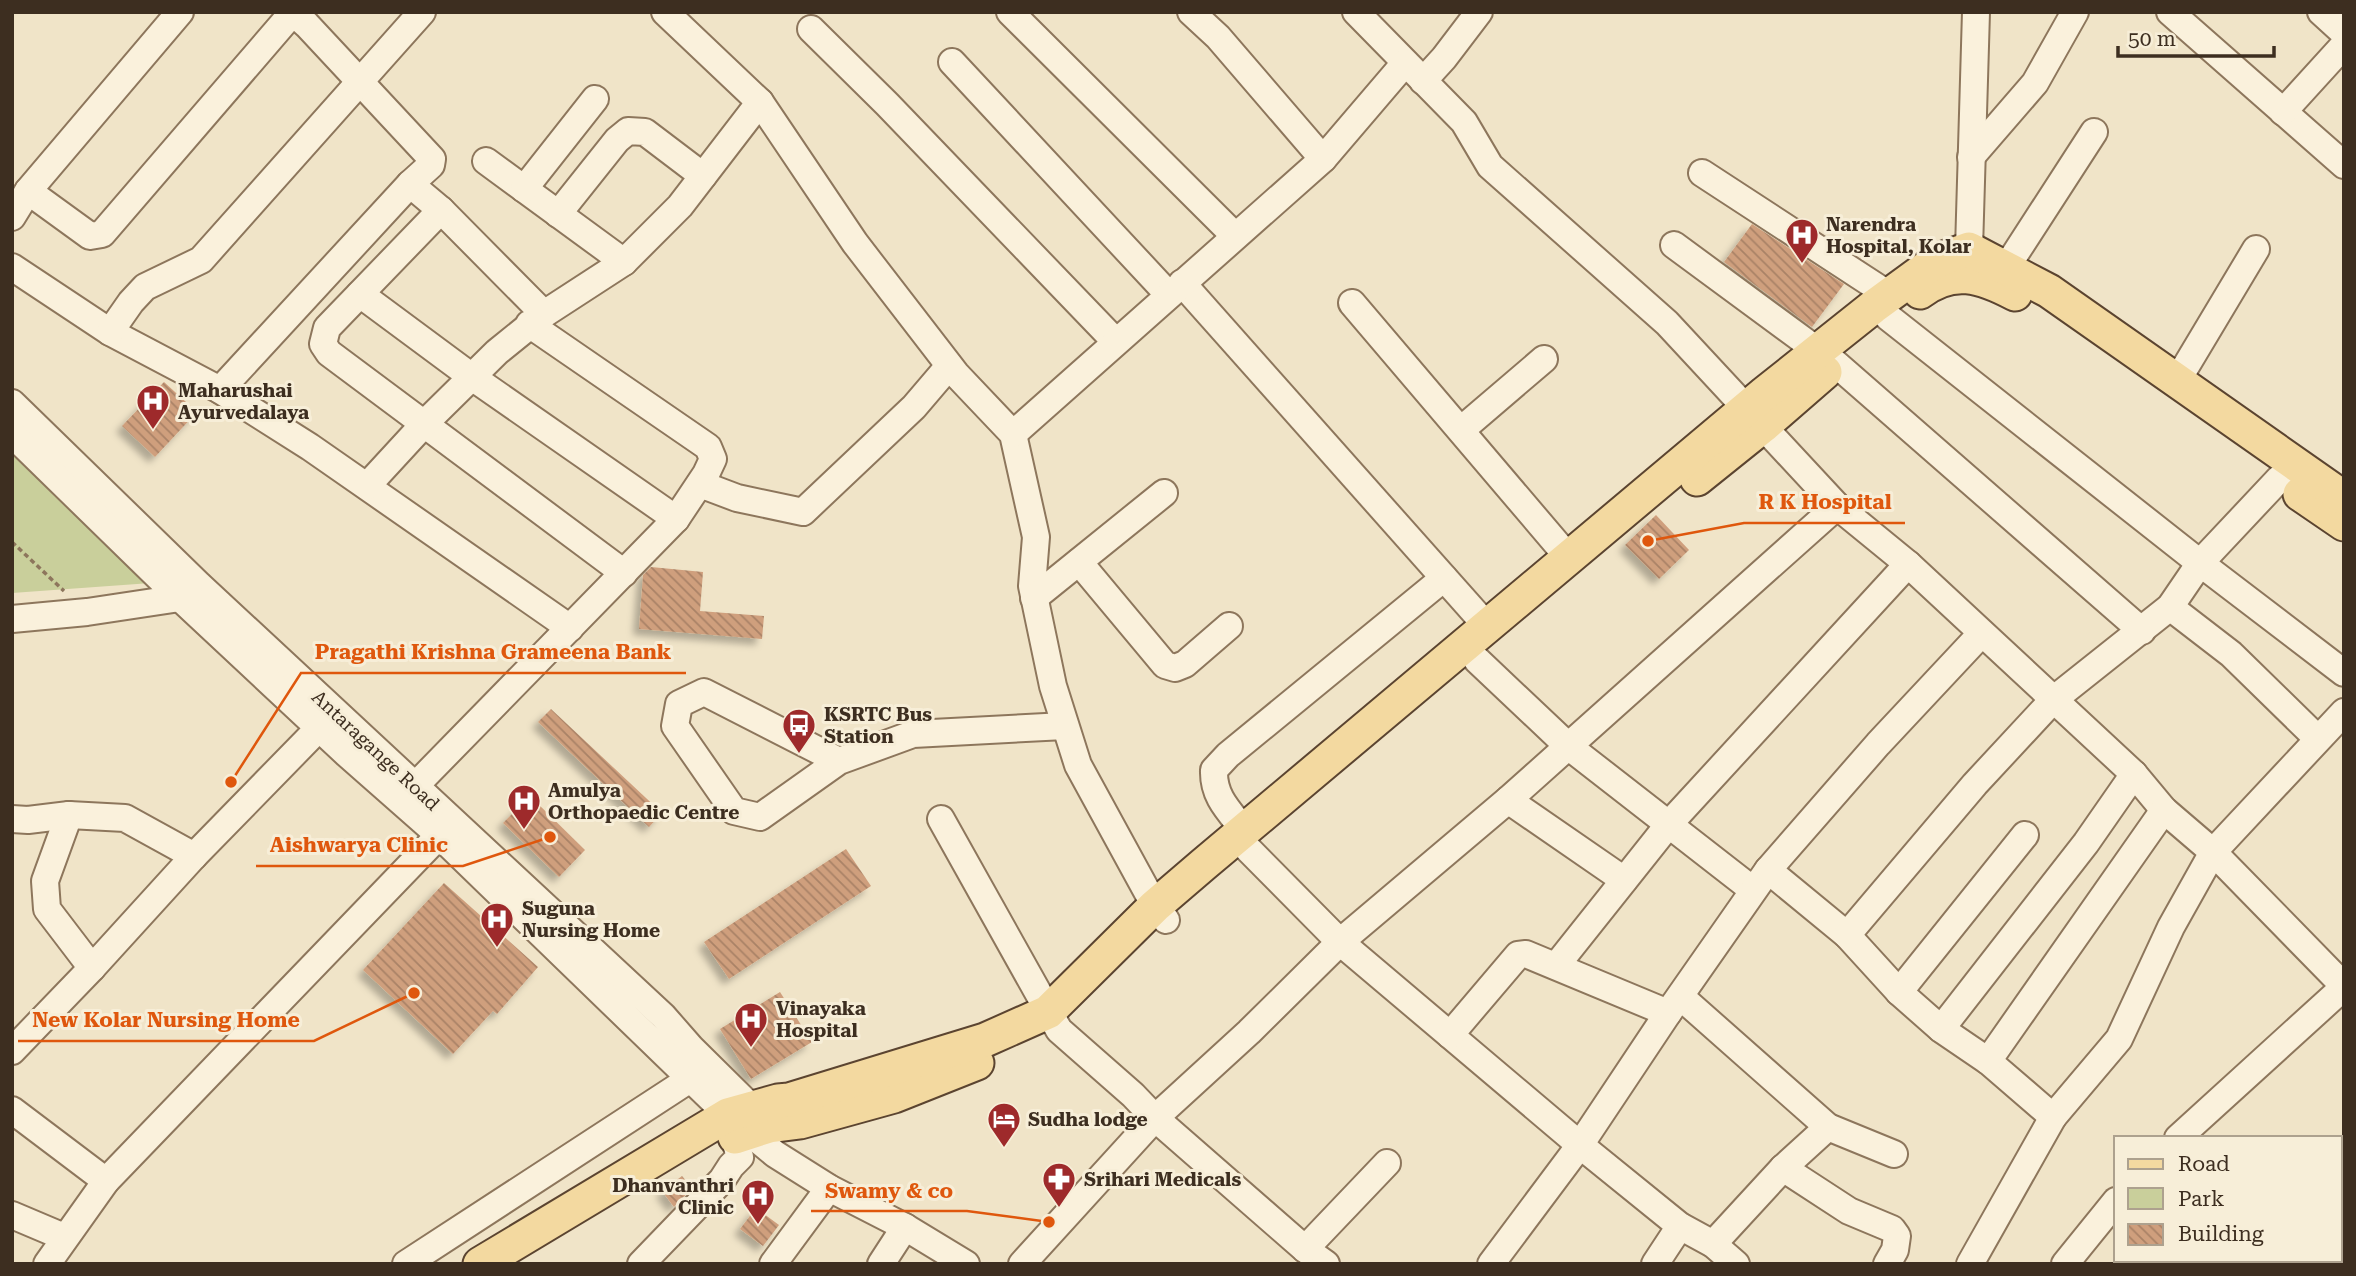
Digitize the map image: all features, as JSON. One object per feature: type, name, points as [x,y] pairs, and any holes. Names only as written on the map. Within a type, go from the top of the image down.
[{"type":"main road","points":[[1246,839],[1477,660],[1614,545],[1755,417],[1889,306],[1936,261],[1969,249],[2049,291],[2344,498]]},
{"type":"main road","points":[[1889,306],[1935,281],[1961,276],[1983,278],[2026,299],[2344,524]]},
{"type":"main road","points":[[514,1264],[752,1129],[778,1101],[789,1100],[1054,1021],[1161,913],[1486,625],[1569,558],[1755,417]]},
{"type":"main road","points":[[480,1264],[752,1129]]},
{"type":"street","points":[[12,217],[28,191],[180,12]]},
{"type":"street","points":[[110,332],[145,287],[201,260],[422,12]]},
{"type":"street","points":[[665,12],[760,102],[855,243],[949,366],[1013,434],[1036,537],[1032,586],[1034,598],[1053,686],[1065,726],[1078,765],[1161,913]]},
{"type":"street","points":[[1010,12],[1235,236]]},
{"type":"street","points":[[1191,12],[1218,37],[1323,159]]},
{"type":"street","points":[[1356,12],[1464,122],[1490,166],[1667,323],[1837,506],[1908,564],[2134,774],[2164,810],[2213,852],[2344,986],[2180,1136]]},
{"type":"street","points":[[1013,434],[1323,159],[1414,72],[1444,58],[1479,12]]},
{"type":"street","points":[[1969,249],[1976,12]]},
{"type":"street","points":[[1971,157],[2035,83],[2075,12]]},
{"type":"street","points":[[2171,12],[2344,165]]},
{"type":"street","points":[[2320,12],[2344,33]]},
{"type":"street","points":[[28,191],[90,236],[102,234],[288,18],[297,16],[307,24],[432,159],[430,165],[220,390]]},
{"type":"street","points":[[811,29],[1116,342]]},
{"type":"street","points":[[2283,112],[2344,45]]},
{"type":"street","points":[[952,62],[1176,289],[1486,625]]},
{"type":"street","points":[[524,189],[594,99]]},
{"type":"street","points":[[367,486],[425,423],[536,319],[624,262],[680,206],[760,102]]},
{"type":"street","points":[[558,214],[617,140],[628,131],[645,132],[703,176]]},
{"type":"street","points":[[2006,268],[2094,132]]},
{"type":"street","points":[[486,161],[624,262]]},
{"type":"street","points":[[1702,173],[1889,306],[2200,563],[2344,673]]},
{"type":"street","points":[[410,184],[442,210],[536,319],[708,447],[713,459],[676,519],[415,786]]},
{"type":"street","points":[[442,210],[327,328],[323,344],[329,353],[624,573]]},
{"type":"street","points":[[1674,245],[1826,357],[2142,631]]},
{"type":"street","points":[[2177,382],[2256,249]]},
{"type":"street","points":[[12,267],[110,332],[220,390],[367,486],[570,628]]},
{"type":"street","points":[[360,293],[472,377],[676,519]]},
{"type":"street","points":[[1352,303],[1569,558]]},
{"type":"street","points":[[1461,430],[1544,359]]},
{"type":"street","points":[[700,484],[737,498],[803,512],[914,407],[949,366]]},
{"type":"street","name":"Antaragange Road","points":[[12,403],[347,754],[446,828],[663,1016],[691,1048],[752,1129]]},
{"type":"street","name":"Antaragange Road","points":[[12,433],[415,786],[446,828],[690,1079],[752,1129]]},
{"type":"street","points":[[1847,936],[1975,783],[2053,700],[2170,607],[2200,563],[2279,479]]},
{"type":"street","points":[[1034,598],[1164,493]]},
{"type":"street","points":[[1022,1264],[1155,1118],[1249,1032],[1340,942],[1508,800],[1837,506]]},
{"type":"street","points":[[1079,562],[1165,664],[1175,668],[1185,664],[1229,626]]},
{"type":"street","points":[[1556,967],[1669,824],[1908,564]]},
{"type":"street","points":[[1444,578],[1228,755],[1214,770],[1214,786],[1246,839],[1340,942],[1580,1145],[1680,1226],[1713,1244],[1736,1264]]},
{"type":"street","points":[[12,619],[87,612],[190,591]]},
{"type":"street","points":[[2170,607],[2231,654],[2318,739]]},
{"type":"street","points":[[1491,1264],[1580,1145],[1760,880],[1878,744],[1981,634]]},
{"type":"street","points":[[1477,660],[1568,746],[1669,824],[1847,936],[1899,992],[1941,1030],[1988,1061],[2053,1117]]},
{"type":"street","points":[[839,761],[704,692],[679,704],[675,726],[734,811],[760,817],[839,761],[913,734],[1065,726]]},
{"type":"street","points":[[1970,1264],[2053,1117],[2119,1039],[2171,928],[2213,852],[2344,712]]},
{"type":"street","points":[[12,1051],[194,856],[320,727]]},
{"type":"street","points":[[1941,1030],[2086,844],[2134,774]]},
{"type":"street","points":[[1508,800],[1624,880]]},
{"type":"street","points":[[1988,1061],[2164,810]]},
{"type":"street","points":[[12,819],[28,820],[69,815],[125,818],[194,856]]},
{"type":"street","points":[[69,815],[45,881],[47,909],[92,968]]},
{"type":"street","points":[[942,819],[1054,1021],[1155,1118],[1314,1258],[1387,1163]]},
{"type":"street","points":[[47,1264],[106,1181],[446,828]]},
{"type":"street","points":[[1899,992],[2025,835]]},
{"type":"street","points":[[1450,1035],[1518,955],[1527,954],[1556,967],[1674,1005],[1828,1127],[1894,1154]]},
{"type":"street","points":[[406,1264],[690,1079]]},
{"type":"street","points":[[12,1110],[106,1181]]},
{"type":"street","points":[[1713,1244],[1783,1168],[1828,1127]]},
{"type":"street","points":[[641,1264],[722,1180],[740,1157],[752,1129],[829,1188],[905,1227],[966,1264]]},
{"type":"street","points":[[1783,1168],[1849,1211],[1892,1229],[1897,1236],[1895,1250],[1887,1264]]},
{"type":"street","points":[[773,1264],[829,1188]]},
{"type":"street","points":[[2065,1264],[2114,1203]]},
{"type":"street","points":[[12,1215],[64,1237]]},
{"type":"street","points":[[1655,1264],[1680,1226]]},
{"type":"street","points":[[881,1264],[905,1227]]},
{"type":"path","points":[[12,542],[87,612]]},
{"type":"green space","points":[[12,453],[151,583],[12,593]]},
{"type":"building","points":[[1752,224],[1844,284],[1812,327],[1724,262]]},
{"type":"building","points":[[164,382],[197,412],[155,457],[122,426]]},
{"type":"building","points":[[1656,515],[1689,550],[1659,579],[1625,545]]},
{"type":"building","points":[[651,567],[703,572],[700,611],[764,616],[762,639],[639,629],[643,575]]},
{"type":"building","points":[[551,709],[662,813],[649,827],[538,722]]},
{"type":"building","points":[[530,796],[585,850],[559,877],[503,823]]},
{"type":"building","points":[[846,849],[871,886],[729,979],[704,942]]},
{"type":"building","points":[[444,883],[538,967],[497,1014],[493,1011],[453,1054],[363,970]]},
{"type":"building","points":[[780,992],[812,1042],[751,1079],[720,1029]]},
{"type":"building","points":[[682,1176],[692,1188],[674,1207],[662,1191]]},
{"type":"building","points":[[756,1208],[779,1225],[763,1246],[740,1229]]},
{"type":"place","name":"Narendra Hospital, Kolar","points":[[1802,265]]},
{"type":"place","name":"Maharushai Ayurvedalaya","points":[[153,431]]},
{"type":"place","name":"R K Hospital","points":[[1648,541]]},
{"type":"place","name":"KSRTC Bus Station","points":[[799,755]]},
{"type":"place","name":"Pragathi Krishna Grameena Bank","points":[[231,782]]},
{"type":"place","name":"Amulya Orthopaedic Centre","points":[[524,831]]},
{"type":"place","name":"Aishwarya Clinic","points":[[550,837]]},
{"type":"place","name":"Suguna Nursing Home","points":[[497,949]]},
{"type":"place","name":"New Kolar Nursing Home","points":[[414,993]]},
{"type":"place","name":"Vinayaka Hospital","points":[[751,1049]]},
{"type":"place","name":"Sudha lodge","points":[[1004,1149]]},
{"type":"place","name":"Srihari Medicals","points":[[1059,1209]]},
{"type":"place","name":"Swamy & co","points":[[1049,1222]]},
{"type":"place","name":"Dhanvanthri Clinic","points":[[758,1226]]}]
